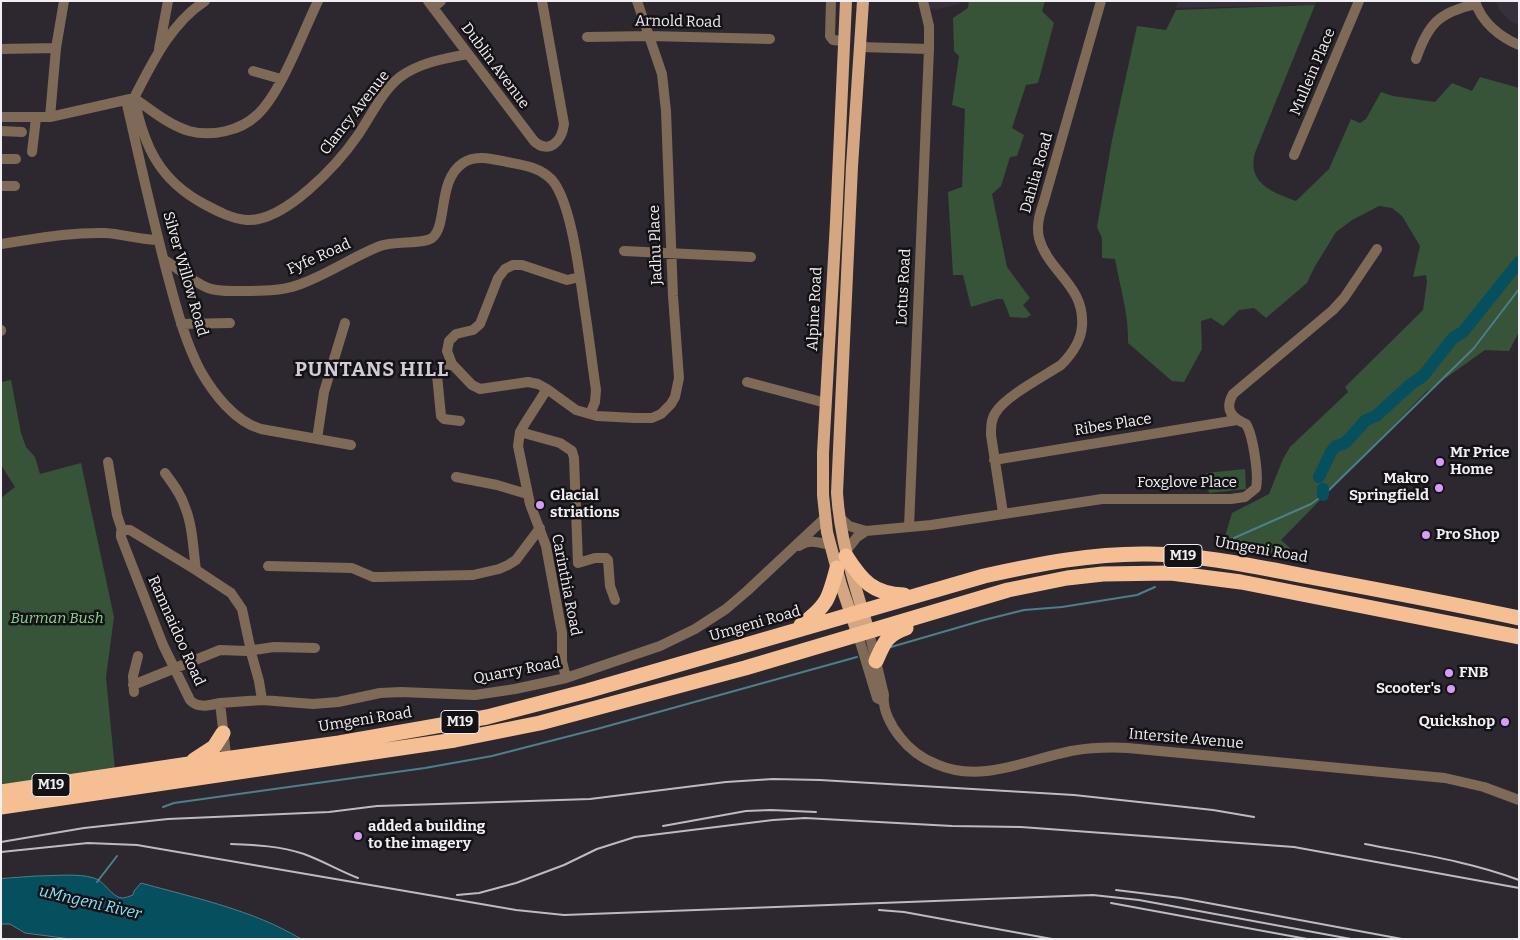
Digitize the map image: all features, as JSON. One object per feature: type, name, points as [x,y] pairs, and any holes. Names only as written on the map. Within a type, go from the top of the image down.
[{"type":"highway","points":[[846,554],[862,579],[870,586],[890,595],[914,596]]},
{"type":"highway","name":"Umgeni Road","points":[[1,807],[487,717],[587,691],[984,576],[1076,558],[1149,554],[1214,558],[1519,618]]},
{"type":"highway","points":[[792,632],[815,615],[826,603],[837,568]]},
{"type":"highway","name":"Umgeni Road","points":[[1,792],[189,764],[227,766],[454,740],[540,723],[745,668],[1008,590],[1067,578],[1103,574],[1180,574],[1242,582],[1519,637]]},
{"type":"highway","points":[[876,661],[886,640],[896,632],[1008,590]]},
{"type":"highway","points":[[189,764],[214,747],[223,733]]},
{"type":"main road","name":"Alpine Road","points":[[846,1],[838,40],[836,222],[823,453],[825,518],[830,545],[837,568],[857,612]]},
{"type":"main road","name":"Alpine Road","points":[[857,612],[838,517],[837,493],[863,1]]},
{"type":"main road","points":[[836,222],[844,221],[851,201]]},
{"type":"main road","points":[[857,612],[864,634]]},
{"type":"street","points":[[50,117],[56,48],[64,1]]},
{"type":"street","points":[[158,52],[168,1]]},
{"type":"street","points":[[130,99],[158,52],[185,18],[205,1]]},
{"type":"street","points":[[1,117],[50,117],[130,99],[173,124],[188,130],[200,133],[232,129],[256,116],[268,101],[281,79],[318,1]]},
{"type":"street","name":"Dublin Avenue","points":[[434,4],[468,54],[534,141],[540,146],[548,146],[558,141],[563,132],[564,124],[542,1]]},
{"type":"street","name":"Jadhu Place","points":[[547,389],[576,410],[602,416],[652,418],[665,411],[675,397],[678,370],[670,252],[664,88],[662,74],[637,1]]},
{"type":"street","points":[[831,1],[829,32],[838,40]]},
{"type":"street","name":"Lotus Road","points":[[909,527],[930,49],[929,26],[923,1]]},
{"type":"street","name":"Dahlia Road","points":[[1003,513],[991,430],[995,413],[1004,402],[1061,365],[1073,352],[1080,337],[1082,319],[1080,302],[1073,289],[1046,253],[1038,230],[1044,201],[1102,1]]},
{"type":"street","name":"Mullein Place","points":[[1294,154],[1359,1]]},
{"type":"street","points":[[1416,59],[1422,40],[1434,23],[1451,12],[1475,2],[1489,25],[1497,33],[1519,45]]},
{"type":"street","name":"Arnold Road","points":[[587,38],[649,36],[770,39]]},
{"type":"street","points":[[860,47],[930,49]]},
{"type":"street","points":[[1,50],[56,48]]},
{"type":"street","name":"Clancy Avenue","points":[[130,99],[152,155],[177,186],[210,208],[238,218],[253,220],[283,208],[320,179],[347,150],[398,78],[426,63],[468,54]]},
{"type":"street","points":[[253,71],[281,79]]},
{"type":"street","name":"Silver Willow Road","points":[[130,99],[158,240],[181,324],[201,372],[222,402],[236,415],[254,427],[350,445]]},
{"type":"street","points":[[32,152],[36,118]]},
{"type":"street","points":[[1,131],[22,132]]},
{"type":"street","name":"Fyfe Road","points":[[164,260],[210,289],[229,291],[274,290],[298,285],[385,244],[425,240],[433,237],[439,228],[444,194],[452,175],[461,164],[474,158],[484,158],[532,168],[546,174],[551,180],[561,196],[570,227],[580,277]]},
{"type":"street","points":[[1,159],[16,159]]},
{"type":"street","points":[[1,186],[15,186]]},
{"type":"street","points":[[1,244],[91,233],[106,233],[158,240]]},
{"type":"street","name":"Foxglove Place","points":[[838,517],[850,526],[866,531],[909,527],[1114,498],[1231,499],[1244,497],[1256,488],[1258,476],[1250,432],[1246,424],[1237,420],[1232,415],[1229,407],[1230,399],[1233,394],[1333,310],[1344,298],[1377,249]]},
{"type":"street","points":[[624,251],[751,257]]},
{"type":"street","points":[[590,414],[595,402],[596,390],[580,277],[567,280],[522,265],[513,265],[505,269],[498,278],[480,324],[473,330],[456,334],[449,341],[447,351],[451,362],[472,385],[480,389],[528,382],[538,384],[547,389],[520,432],[560,443],[572,451],[574,458],[578,563],[597,558],[606,558],[608,560],[610,586],[615,600]]},
{"type":"street","points":[[181,324],[230,323]]},
{"type":"street","points":[[317,439],[324,392],[345,323]]},
{"type":"street","points":[[451,362],[437,375],[441,416],[444,419],[460,421]]},
{"type":"street","points":[[747,382],[826,404]]},
{"type":"street","name":"Ribes Place","points":[[994,460],[1237,420]]},
{"type":"street","name":"Carinthia Road","points":[[520,432],[519,454],[527,494],[546,546],[562,633],[562,661],[566,678]]},
{"type":"street","name":"Ramnaidoo Road","points":[[108,462],[117,515],[122,530],[120,534],[163,645],[193,704],[202,706],[220,703]]},
{"type":"street","points":[[165,473],[176,488],[186,508],[196,570]]},
{"type":"street","points":[[456,477],[496,485],[527,494]]},
{"type":"street","name":"Quarry Road","points":[[220,703],[262,700],[313,704],[338,702],[390,692],[474,695],[515,690],[566,678],[660,646],[695,629],[740,597],[825,518]]},
{"type":"street","points":[[268,566],[352,568],[379,577],[479,574],[499,569],[512,563],[540,528]]},
{"type":"street","points":[[122,530],[130,530],[231,593],[245,618],[250,650],[260,681],[262,700]]},
{"type":"street","points":[[846,554],[857,537],[866,531]]},
{"type":"street","name":"Quarry Road","points":[[793,549],[806,542],[830,545]]},
{"type":"street","name":"Intersite Avenue","points":[[864,634],[876,661],[884,695],[883,702],[896,732],[911,750],[922,758],[942,767],[973,773],[990,771],[1070,752],[1120,748],[1438,778],[1477,785],[1519,800]]},
{"type":"street","name":"Intersite Avenue","points":[[864,634],[877,698],[883,702]]},
{"type":"street","points":[[138,656],[133,676],[134,689],[175,669],[204,658],[217,650],[250,650],[274,647],[315,648]]},
{"type":"street","points":[[220,703],[227,766]]},
{"type":"shaded area","points":[[920,1],[961,1],[960,4],[938,9],[920,8]]},
{"type":"shaded area","points":[[1178,1],[1317,1],[1315,5],[1176,8]]},
{"type":"shaded area","points":[[1495,1],[1519,1],[1519,25],[1512,22],[1501,12]]},
{"type":"green space","points":[[969,1],[1045,1],[1042,11],[1054,23],[1038,83],[1026,85],[1012,128],[1024,135],[1017,156],[1010,157],[1001,186],[992,194],[1007,267],[1030,298],[1023,305],[1031,315],[1026,318],[1010,317],[1003,299],[971,307],[963,275],[953,275],[948,192],[962,187],[965,109],[952,105],[959,56],[954,51],[953,18],[968,8]]},
{"type":"green space","points":[[1315,5],[1255,152],[1254,167],[1256,175],[1265,187],[1296,201],[1329,169],[1351,119],[1360,123],[1366,119],[1381,92],[1393,96],[1435,102],[1452,83],[1472,91],[1480,77],[1519,88],[1519,332],[1509,351],[1485,350],[1426,392],[1281,540],[1290,548],[1289,556],[1223,543],[1232,513],[1269,494],[1290,447],[1348,392],[1345,387],[1423,310],[1427,282],[1426,275],[1413,277],[1420,246],[1402,216],[1392,208],[1379,206],[1352,220],[1336,232],[1307,283],[1266,318],[1254,308],[1239,310],[1223,326],[1211,318],[1201,321],[1202,349],[1184,382],[1172,381],[1128,343],[1126,312],[1115,259],[1102,258],[1102,238],[1097,227],[1112,140],[1137,26],[1166,30],[1176,10]]},
{"type":"green space","name":"Burman Bush","points":[[11,380],[21,433],[26,447],[35,457],[40,474],[81,463],[114,617],[106,677],[115,770],[1,786],[1,498],[15,487],[1,465],[1,382]]},
{"type":"green space","points":[[1245,469],[1246,489],[1209,493],[1206,473]]},
{"type":"water","name":"uMngeni River","points":[[36,876],[88,876],[98,880],[115,895],[122,898],[133,895],[141,883],[244,912],[301,939],[71,939],[25,933],[10,924],[1,924],[1,879]]},
{"type":"waterway","points":[[1319,477],[1336,446],[1348,440],[1366,420],[1376,416],[1411,384],[1423,376],[1453,338],[1463,332],[1519,262]]},
{"type":"waterway","points":[[1234,538],[1311,504],[1326,493],[1474,348],[1519,289]]},
{"type":"waterway","points":[[1323,489],[1323,495]]},
{"type":"waterway","points":[[891,647],[1024,610],[1062,607],[1137,595],[1155,587]]},
{"type":"waterway","points":[[163,807],[174,803],[425,768],[492,756],[857,657]]},
{"type":"waterway","points":[[97,882],[117,856]]},
{"type":"railway","points":[[1,842],[84,828],[168,819],[329,812],[377,806],[590,799],[726,782],[773,779],[1074,795],[1213,810],[1254,817]]},
{"type":"railway","points":[[663,826],[746,811],[816,812]]},
{"type":"railway","points":[[457,895],[479,893],[516,883],[564,865],[597,849],[635,837],[773,820],[805,818],[952,826],[1021,827],[1294,847],[1519,888]]},
{"type":"railway","points":[[1,852],[88,843],[137,845],[516,910],[564,915],[1093,895],[1139,900],[1351,939]]},
{"type":"railway","points":[[231,844],[268,846],[295,851],[358,878]]},
{"type":"railway","points":[[1365,844],[1462,863],[1519,880]]},
{"type":"railway","points":[[1116,890],[1181,898],[1402,939]]},
{"type":"railway","points":[[1111,903],[1307,939]]},
{"type":"railway","points":[[879,910],[904,912],[1052,939]]},
{"type":"place","name":"Mr Price Home","points":[[1440,462]]},
{"type":"place","name":"Makro Springfield","points":[[1439,488]]},
{"type":"place","name":"Glacial striations","points":[[540,505]]},
{"type":"place","name":"Pro Shop","points":[[1426,535]]},
{"type":"place","name":"FNB","points":[[1449,673]]},
{"type":"place","name":"Scooter's","points":[[1451,689]]},
{"type":"place","name":"Quickshop","points":[[1505,722]]},
{"type":"place","name":"added a building to the imagery","points":[[358,836]]},
{"type":"district","name":"PUNTANS HILL","points":[[372,370]]}]
